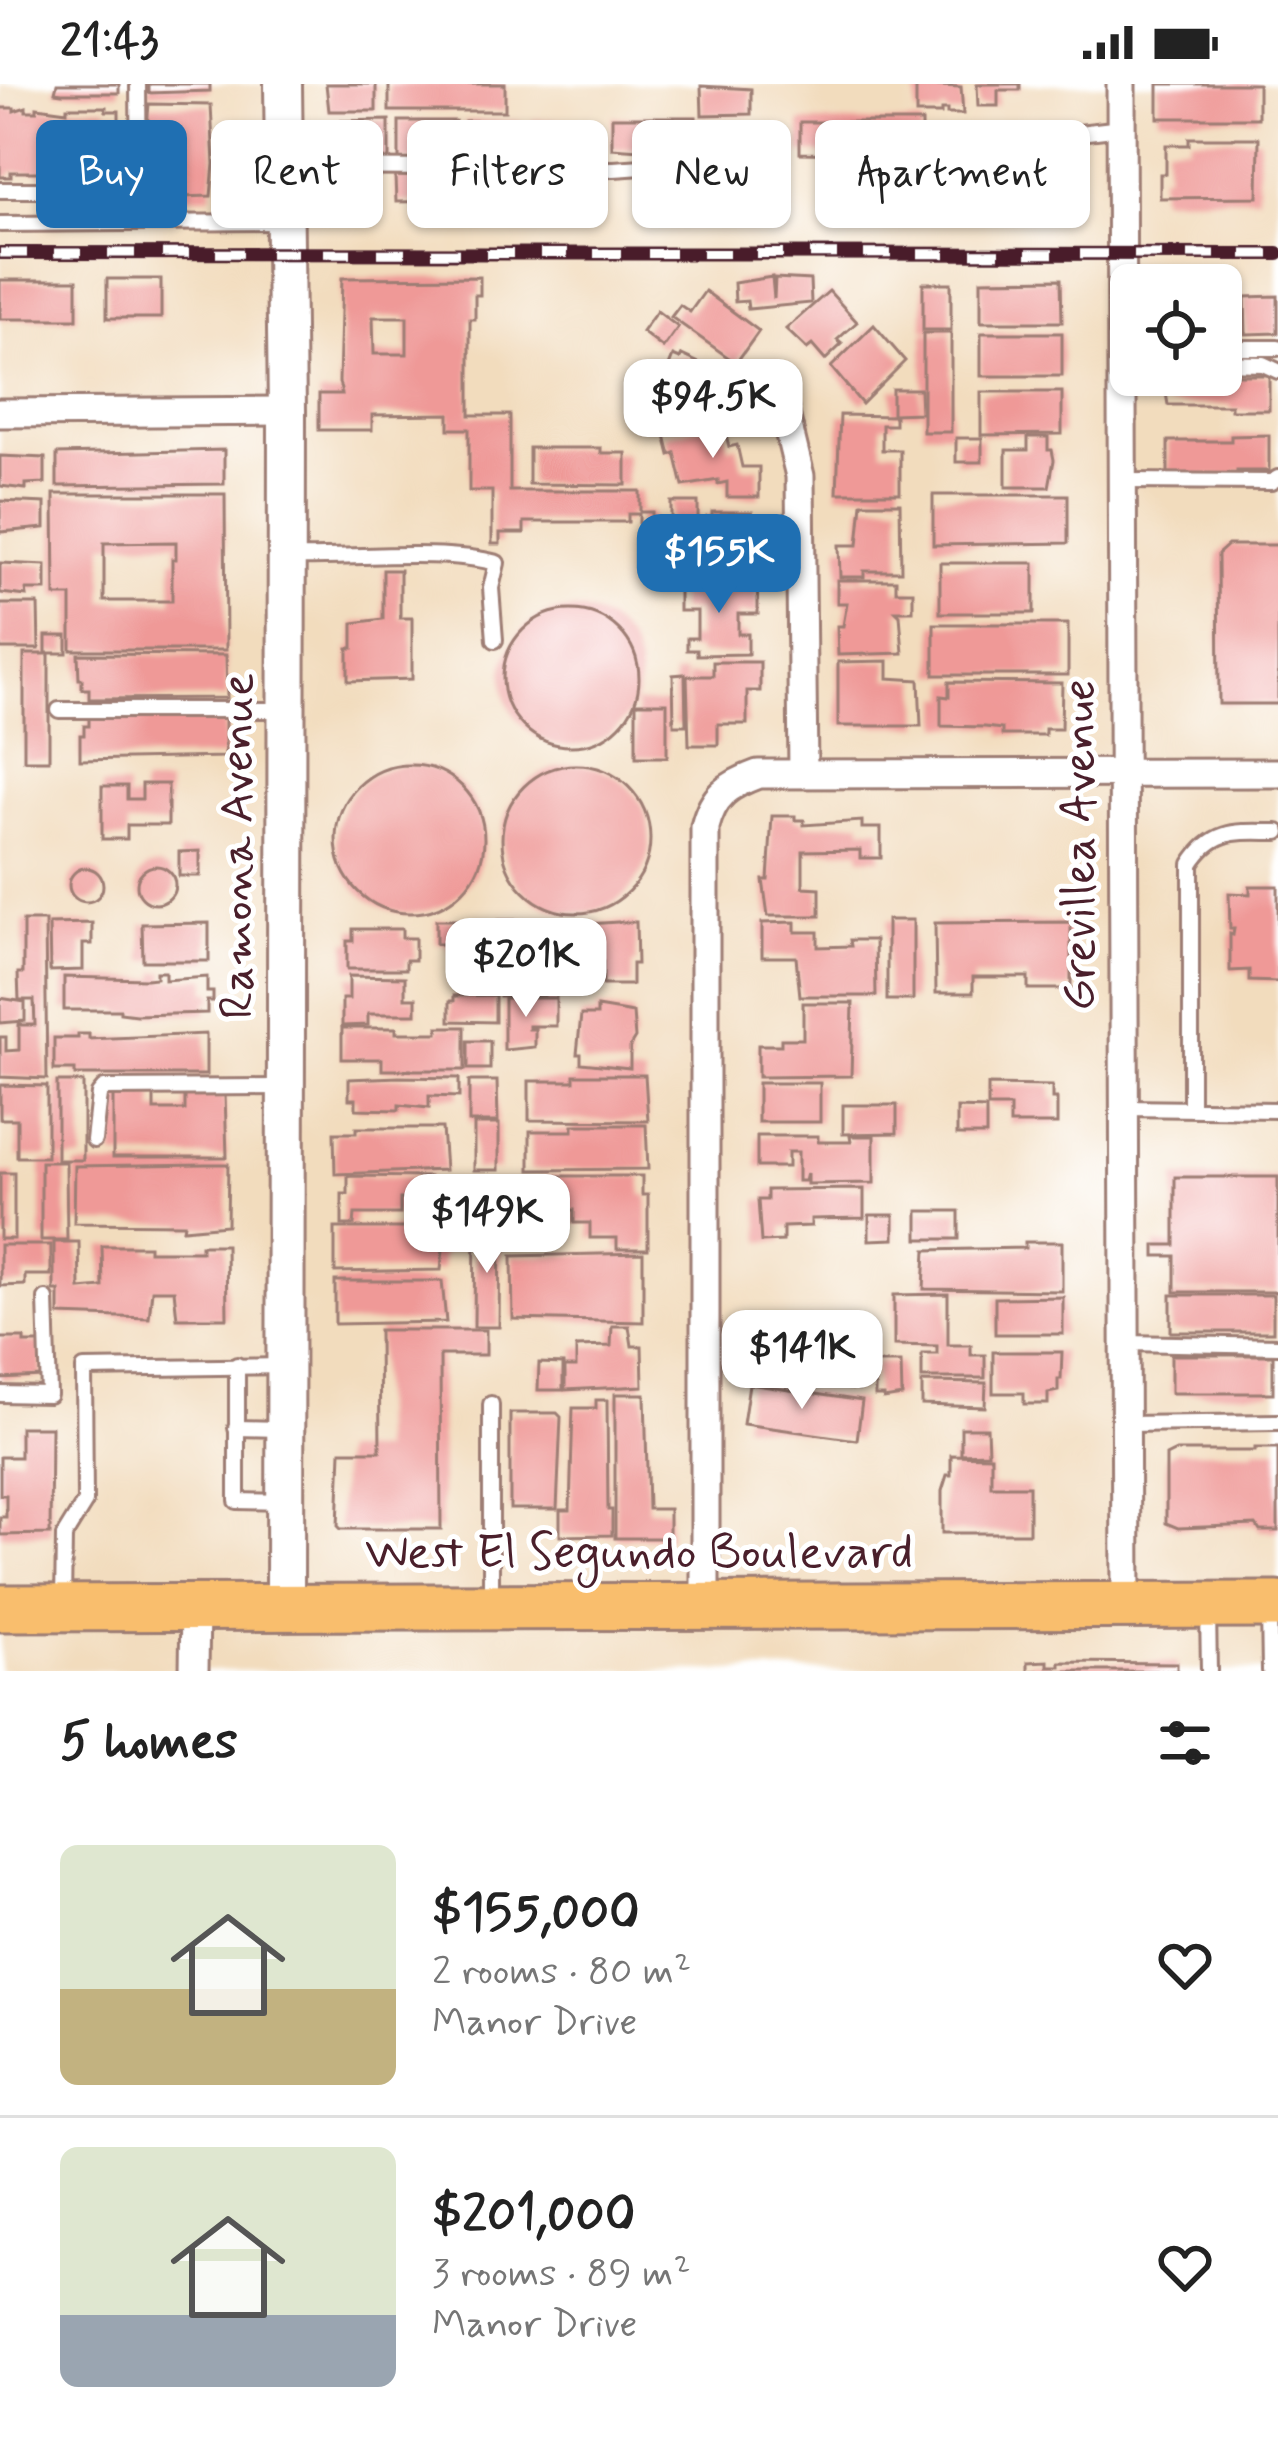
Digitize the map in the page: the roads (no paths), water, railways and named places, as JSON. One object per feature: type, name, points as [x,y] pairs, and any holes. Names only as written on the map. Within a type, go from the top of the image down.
[{"type":"main road","name":"West El Segundo Boulevard","points":[[0,1608],[1274,1605]]},
{"type":"street","name":"Ramona Avenue","points":[[284,84],[284,120]]},
{"type":"street","name":"Grevillea Avenue","points":[[1121,84],[1125,264]]},
{"type":"street","name":"Ramona Avenue","points":[[284,228],[285,1607]]},
{"type":"street","points":[[778,385],[800,476],[803,773]]},
{"type":"street","name":"Grevillea Avenue","points":[[1126,396],[1126,1605]]},
{"type":"street","points":[[0,413],[287,411]]},
{"type":"street","points":[[705,1606],[705,827],[711,803],[730,784],[758,774],[1278,773]]},
{"type":"street","points":[[194,1671],[195,1607]]},
{"type":"lane","points":[[0,190],[139,190],[138,84]]},
{"type":"lane","points":[[1090,132],[1121,128]]},
{"type":"lane","points":[[383,168],[632,168]]},
{"type":"lane","points":[[0,224],[211,223]]},
{"type":"lane","points":[[1242,348],[1278,347]]},
{"type":"lane","points":[[1242,364],[1263,364],[1278,371]]},
{"type":"lane","points":[[1124,481],[1271,482],[1278,478]]},
{"type":"lane","points":[[287,557],[430,557],[496,563],[491,588],[495,640]]},
{"type":"lane","points":[[59,710],[286,710]]},
{"type":"lane","points":[[1191,1108],[1191,864],[1203,844],[1232,832],[1278,832]]},
{"type":"lane","points":[[94,1140],[99,1094],[112,1086],[286,1087]]},
{"type":"lane","points":[[1124,1108],[1278,1110]]},
{"type":"lane","points":[[0,1394],[50,1395],[46,1299]]},
{"type":"lane","points":[[1126,1343],[1278,1346]]},
{"type":"lane","points":[[237,1365],[237,1501],[285,1502]]},
{"type":"lane","points":[[62,1608],[64,1536],[85,1502],[84,1369],[286,1366]]},
{"type":"lane","points":[[491,1404],[491,1607]]},
{"type":"lane","points":[[1126,1424],[1278,1422]]},
{"type":"lane","points":[[236,1428],[286,1429]]},
{"type":"lane","points":[[1208,1605],[1209,1671]]},
{"type":"lane","points":[[1270,1671],[1274,1605]]},
{"type":"railway","points":[[0,253],[1278,254]]}]
